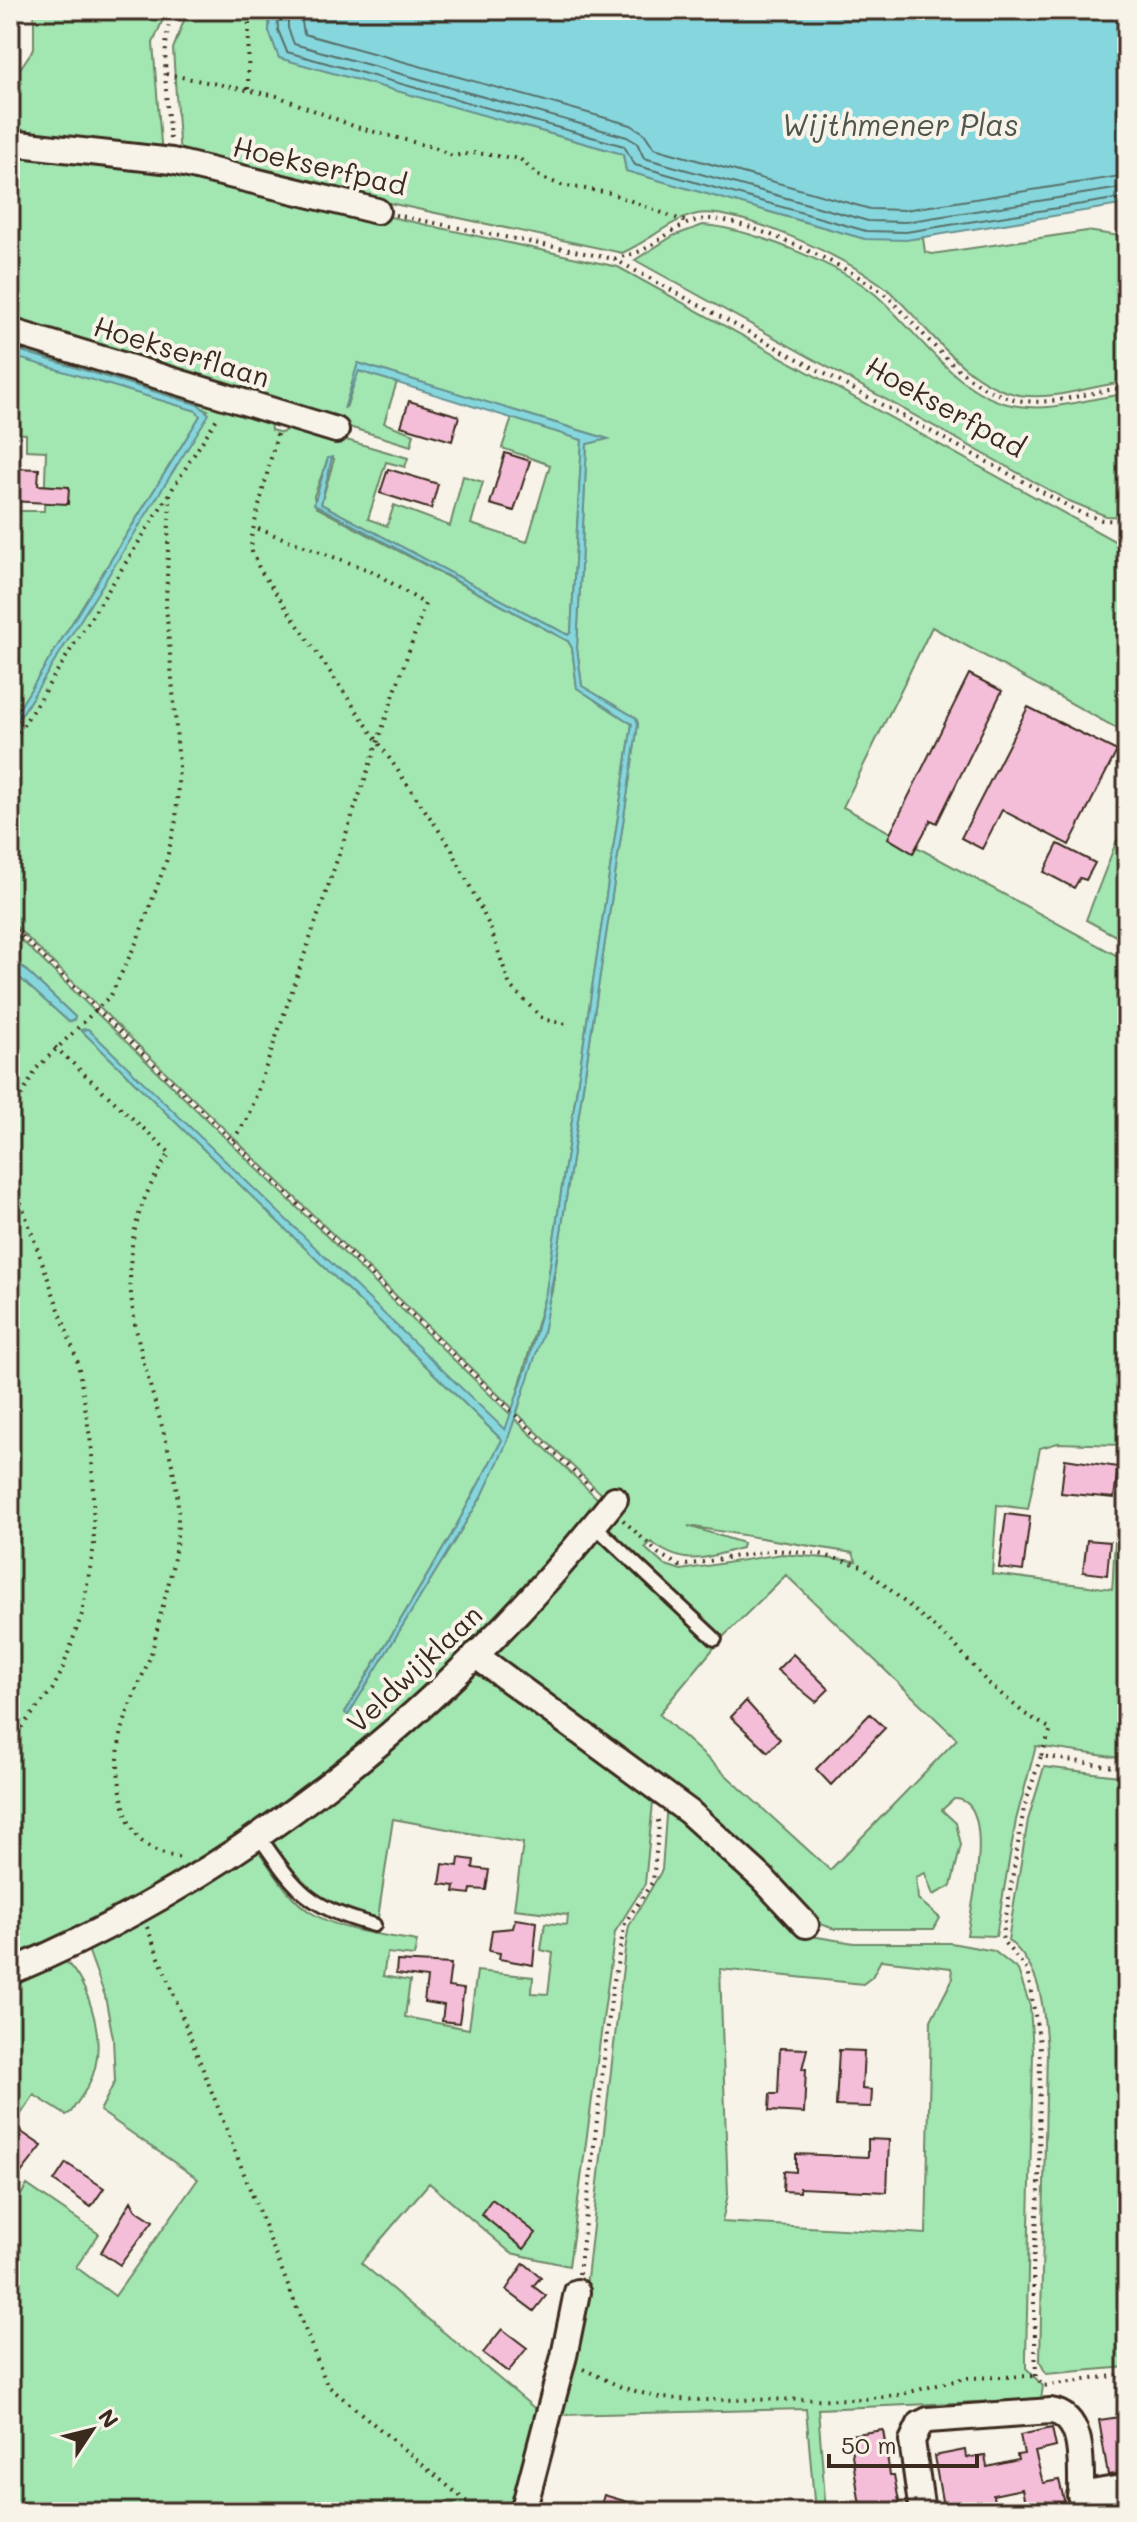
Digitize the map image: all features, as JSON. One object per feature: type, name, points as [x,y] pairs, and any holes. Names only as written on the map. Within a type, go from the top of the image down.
[{"type":"street","name":"Hoekserfpad","points":[[10,143],[172,161],[377,211]]},
{"type":"street","name":"Hoekserflaan","points":[[10,331],[336,430]]},
{"type":"street","name":"Veldwijklaan","points":[[10,1972],[140,1908],[217,1862],[258,1835],[387,1737],[551,1578],[612,1502]]},
{"type":"street","points":[[475,1655],[680,1804],[762,1878],[806,1925]]},
{"type":"street","points":[[523,2512],[564,2356],[577,2292]]},
{"type":"street","points":[[922,2512],[912,2441],[920,2424],[928,2420],[1059,2412],[1077,2431],[1081,2504],[1127,2487]]},
{"type":"lane","points":[[594,1525],[715,1639]]},
{"type":"lane","points":[[258,1835],[306,1898],[331,1912],[374,1925]]},
{"type":"path","points":[[172,10],[167,29],[166,74],[172,161]]},
{"type":"path","points":[[248,89],[249,10]]},
{"type":"path","points":[[166,74],[277,96],[356,127],[436,148],[452,156],[475,153],[520,159],[528,169],[551,181],[610,193],[689,223]]},
{"type":"path","name":"Hoekserfpad","points":[[377,211],[614,259],[1081,513],[1102,520],[1127,521]]},
{"type":"path","name":"Hoekserfpad","points":[[614,259],[642,250],[689,223],[708,219],[734,223],[871,283],[949,361],[977,383],[1003,395],[1018,400],[1059,400],[1127,388]]},
{"type":"path","points":[[10,746],[231,396]]},
{"type":"path","points":[[283,413],[253,527],[252,552],[260,570],[378,738],[457,859],[490,927],[510,986],[543,1019],[566,1024]]},
{"type":"path","points":[[10,1117],[37,1068],[111,995],[137,941],[166,862],[176,821],[179,765],[166,605],[170,493]]},
{"type":"path","points":[[233,1140],[249,1116],[425,604],[374,572],[253,527]]},
{"type":"path","points":[[10,925],[523,1423],[612,1502],[659,1554],[680,1566],[773,1550],[820,1554],[862,1566],[954,1644],[987,1682],[1025,1714],[1051,1729],[1024,1808],[1002,1940],[1027,1970],[1040,2043],[1039,2190],[1033,2268],[1036,2376],[1043,2386],[1127,2374]]},
{"type":"path","points":[[55,1047],[170,1153],[149,1185],[134,1224],[130,1305],[172,1472],[178,1505],[177,1549],[173,1578],[149,1660],[122,1729],[118,1776],[126,1814],[139,1841],[165,1856],[217,1862]]},
{"type":"path","points":[[10,1172],[78,1363],[92,1450],[94,1546],[82,1614],[61,1673],[52,1690],[10,1741]]},
{"type":"path","points":[[1041,1756],[1127,1769]]},
{"type":"path","points":[[577,2292],[612,1991],[625,1923],[653,1881],[659,1824],[653,1809]]},
{"type":"path","points":[[140,1908],[320,2373],[335,2394],[479,2512]]},
{"type":"path","points":[[564,2356],[621,2387],[675,2400],[864,2399],[898,2395],[965,2378],[1036,2376]]},
{"type":"green space","points":[[34,10],[167,10],[153,43],[162,155],[21,139],[11,102],[15,76],[34,48]]},
{"type":"green space","points":[[188,10],[270,10],[269,31],[279,58],[623,154],[626,171],[865,239],[923,238],[925,252],[932,254],[1087,231],[1127,237],[1127,382],[1046,396],[1019,395],[999,389],[963,366],[902,303],[872,278],[795,238],[739,219],[697,214],[678,221],[622,253],[180,158],[173,49]]},
{"type":"green space","points":[[10,154],[181,171],[618,267],[1118,543],[1127,542],[1127,734],[932,627],[843,807],[1127,961],[1127,1475],[1121,1445],[1058,1443],[1040,1448],[1028,1509],[997,1505],[992,1574],[1112,1589],[1116,1534],[1127,1506],[1127,1759],[1036,1746],[1016,1820],[996,1936],[967,1935],[979,1835],[975,1816],[967,1803],[954,1799],[942,1810],[956,1823],[961,1845],[951,1886],[933,1895],[925,1873],[916,1877],[918,1899],[940,1918],[934,1929],[835,1929],[812,1921],[490,1655],[607,1499],[517,1413],[552,1291],[638,724],[636,718],[582,686],[577,648],[587,444],[608,439],[358,363],[346,408],[358,371],[397,382],[384,423],[414,434],[411,446],[10,323]],"holes":[[[688,1526],[853,1553],[856,1561],[782,1554],[681,1570],[663,1564],[645,1548],[651,1542],[685,1558],[716,1555],[742,1548],[743,1543]],[[786,1575],[957,1739],[830,1870],[659,1714],[723,1637]]]},
{"type":"green space","points":[[703,225],[768,241],[841,272],[876,295],[958,377],[996,400],[1018,406],[1046,407],[1127,394],[1127,517],[1106,516],[1067,500],[635,260],[673,236]]},
{"type":"green space","points":[[10,337],[270,420],[271,430],[282,433],[292,424],[408,458],[405,467],[386,462],[368,519],[387,526],[394,505],[450,526],[463,476],[483,482],[471,524],[527,542],[550,465],[502,448],[512,418],[582,440],[571,632],[568,635],[321,504],[334,459],[328,458],[314,496],[316,507],[568,641],[572,648],[577,688],[632,724],[546,1292],[513,1409],[10,921],[10,733],[208,410],[10,348]]},
{"type":"green space","points":[[10,355],[197,411],[200,416],[10,723],[10,511],[44,511],[46,451],[26,450],[26,434],[10,433],[10,401],[14,401],[14,386],[10,386]]},
{"type":"green space","points":[[1127,814],[1127,942],[1086,920]]},
{"type":"green space","points":[[10,929],[511,1415],[506,1429],[502,1430],[88,1029],[81,1030],[502,1440],[452,1534],[345,1712],[348,1715],[483,1494],[515,1419],[600,1501],[547,1574],[383,1732],[214,1857],[10,1965],[10,969],[69,1022],[75,1017],[10,955]]},
{"type":"green space","points":[[477,1668],[654,1792],[645,1884],[615,1932],[569,2266],[511,2253],[429,2183],[361,2263],[545,2417],[519,2512],[335,2512],[320,2500],[310,2512],[10,2512],[10,2213],[27,2185],[99,2234],[76,2267],[115,2296],[198,2179],[100,2111],[115,2081],[113,2038],[105,1996],[86,1944],[254,1845],[286,1890],[310,1912],[348,1928],[417,1941],[414,1956],[387,1953],[383,1976],[410,1981],[405,2017],[469,2029],[477,1971],[533,1977],[532,1993],[548,1994],[553,1953],[541,1950],[545,1923],[567,1925],[568,1915],[514,1909],[523,1843],[393,1819],[378,1918],[341,1906],[313,1892],[290,1872],[269,1840]]},
{"type":"green space","points":[[1044,1767],[1127,1777],[1127,2367],[1046,2374],[1040,2362],[1047,2052],[1045,2021],[1035,1977],[1020,1951],[1008,1940],[1028,1820]]},
{"type":"green space","points":[[667,1802],[811,1936],[854,1943],[951,1943],[994,1951],[1018,1970],[1030,2006],[1033,2052],[1026,2368],[1043,2386],[1041,2399],[818,2409],[826,2512],[815,2512],[806,2409],[561,2415],[579,2347],[629,1926],[662,1870]],"holes":[[[881,1960],[951,1968],[953,1978],[931,2020],[926,2234],[722,2222],[728,2194],[720,1969],[863,1984],[872,1977]]]},
{"type":"green space","points":[[60,1956],[79,1978],[91,2008],[97,2039],[95,2068],[88,2086],[71,2112],[66,2115],[34,2095],[10,2130],[10,1978]]},
{"type":"water","name":"Wijthmener Plas","points":[[270,10],[1127,10],[1127,204],[906,240],[865,239],[626,171],[623,154],[279,58],[269,31]]},
{"type":"water","points":[[11,348],[199,405],[209,414],[10,733],[10,723],[200,416],[197,411],[12,356]]},
{"type":"water","points":[[358,363],[608,439],[587,444],[577,648],[582,686],[636,718],[638,724],[543,1333],[506,1445],[483,1494],[348,1715],[345,1713],[452,1534],[502,1440],[81,1030],[88,1029],[505,1430],[528,1363],[546,1292],[632,724],[577,688],[572,648],[568,641],[314,504],[328,458],[332,457],[321,504],[568,635],[571,632],[582,440],[359,371],[344,409]]},
{"type":"water","points":[[10,955],[75,1017],[74,1020],[69,1022],[10,969]]},
{"type":"building","points":[[409,401],[459,416],[452,441],[401,426]]},
{"type":"building","points":[[505,453],[530,461],[514,511],[490,504]]},
{"type":"building","points":[[10,468],[39,469],[38,485],[69,487],[68,504],[10,501]]},
{"type":"building","points":[[388,469],[438,484],[431,509],[380,493]]},
{"type":"building","points":[[969,674],[1002,691],[937,823],[931,820],[913,853],[888,838]]},
{"type":"building","points":[[1028,707],[1117,751],[1069,845],[1002,810],[982,849],[961,838]]},
{"type":"building","points":[[1058,844],[1095,863],[1086,880],[1080,878],[1074,888],[1044,872]]},
{"type":"building","points":[[1065,1459],[1118,1467],[1114,1498],[1061,1493]]},
{"type":"building","points":[[1006,1514],[1030,1517],[1023,1571],[999,1568]]},
{"type":"building","points":[[1087,1540],[1110,1542],[1107,1575],[1083,1572]]},
{"type":"building","points":[[793,1654],[829,1689],[816,1702],[777,1670]]},
{"type":"building","points":[[746,1701],[780,1739],[768,1752],[731,1717]]},
{"type":"building","points":[[870,1714],[885,1728],[831,1785],[816,1769]]},
{"type":"building","points":[[459,1858],[474,1860],[473,1868],[489,1870],[486,1890],[471,1889],[470,1894],[454,1892],[455,1886],[440,1884],[443,1864],[458,1866]]},
{"type":"building","points":[[515,1919],[537,1922],[533,1965],[499,1959],[500,1953],[489,1951],[492,1930],[513,1928]]},
{"type":"building","points":[[397,1961],[451,1964],[448,1987],[464,1989],[459,2023],[442,2021],[444,2005],[424,2002],[427,1978],[396,1974]]},
{"type":"building","points":[[780,2048],[807,2049],[802,2069],[806,2069],[804,2113],[769,2111],[770,2094],[778,2094]]},
{"type":"building","points":[[839,2050],[864,2051],[862,2089],[872,2090],[871,2107],[836,2106]]},
{"type":"building","points":[[17,2129],[42,2146],[10,2187],[10,2140]]},
{"type":"building","points":[[868,2139],[889,2140],[887,2192],[800,2188],[800,2192],[783,2191],[784,2171],[796,2172],[796,2154],[868,2157]]},
{"type":"building","points":[[66,2163],[104,2188],[91,2207],[54,2181]]},
{"type":"building","points":[[492,2199],[536,2233],[524,2249],[481,2214]]},
{"type":"building","points":[[131,2201],[135,2209],[153,2221],[120,2265],[101,2252]]},
{"type":"building","points":[[524,2263],[541,2277],[533,2286],[546,2296],[534,2311],[506,2290]]},
{"type":"building","points":[[502,2329],[527,2348],[508,2372],[483,2353]]},
{"type":"building","points":[[1127,2416],[1127,2472],[1108,2475],[1099,2420]]},
{"type":"building","points":[[1052,2428],[1056,2447],[1035,2452],[1043,2483],[1059,2480],[1067,2512],[1027,2512],[1022,2489],[993,2495],[995,2512],[944,2512],[934,2456],[965,2450],[966,2458],[985,2455],[987,2467],[1018,2460],[1017,2455],[1024,2454],[1020,2435]]},
{"type":"building","points":[[883,2430],[890,2475],[894,2475],[901,2512],[861,2512],[849,2435]]},
{"type":"building","points":[[604,2495],[648,2508],[647,2512],[599,2512]]}]
